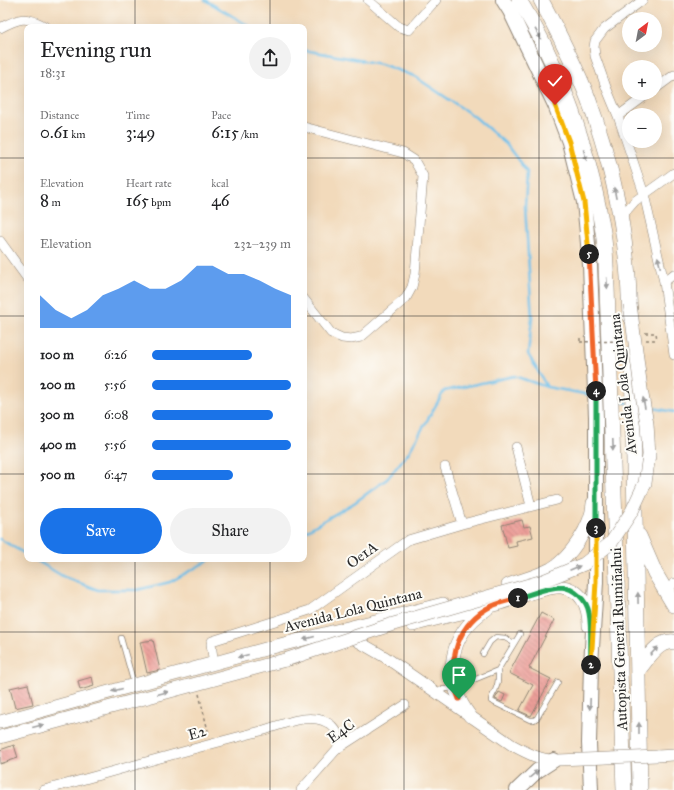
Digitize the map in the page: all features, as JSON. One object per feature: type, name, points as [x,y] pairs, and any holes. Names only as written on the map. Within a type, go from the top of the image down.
[{"type":"highway","name":"Autopista General Rumiñahui","points":[[519,0],[544,45],[557,74],[581,138],[595,189],[603,233],[607,287],[624,790]]},
{"type":"highway","name":"Autopista General Rumiñahui","points":[[541,0],[561,38],[588,98],[614,188],[627,265],[632,351],[639,669],[640,790]]},
{"type":"highway","points":[[636,531],[655,573],[670,587],[674,605]]},
{"type":"highway","points":[[639,669],[658,647],[674,642]]},
{"type":"highway","points":[[639,768],[645,790]]},
{"type":"main road","points":[[503,0],[510,11],[555,105],[569,142],[584,202],[590,265],[596,396],[596,582],[591,665],[589,743],[591,790]]},
{"type":"main road","name":"Avenida Lola Quintana","points":[[284,660],[390,625],[543,581],[584,564],[611,543],[632,511],[645,484],[649,456],[648,424],[641,389],[630,304]]},
{"type":"main road","name":"Avenida Lola Quintana","points":[[0,722],[338,630],[491,591],[551,569],[561,562],[584,531],[592,510],[596,417]]},
{"type":"main road","name":"Avenida Lola Quintana","points":[[0,737],[552,588],[562,587],[570,590],[583,600],[589,612],[591,665]]},
{"type":"main road","points":[[470,716],[454,688],[452,667],[454,655],[462,634],[477,616],[486,609],[497,604]]},
{"type":"main road","points":[[517,790],[537,771],[556,760]]},
{"type":"street","points":[[368,0],[399,27],[409,30],[436,0]]},
{"type":"street","points":[[643,0],[604,29],[595,41],[594,47],[595,56],[618,116],[644,194],[664,282],[674,355]]},
{"type":"street","points":[[0,28],[16,19],[26,18],[35,20],[41,24]]},
{"type":"street","points":[[662,84],[674,75]]},
{"type":"street","points":[[618,116],[640,100]]},
{"type":"street","points":[[307,128],[403,153],[414,160],[423,176],[415,274],[412,287],[406,298],[361,337],[352,340],[342,338],[331,333],[307,303]]},
{"type":"street","points":[[620,218],[635,201],[674,173]]},
{"type":"street","points":[[0,241],[24,274]]},
{"type":"street","points":[[664,282],[674,274]]},
{"type":"street","points":[[516,447],[531,506]]},
{"type":"street","points":[[445,467],[462,524]]},
{"type":"street","name":"Oe1A","points":[[214,664],[211,644],[212,641],[310,610],[403,542],[462,524],[557,500]]},
{"type":"street","points":[[338,630],[385,657],[512,745],[540,758],[556,760],[674,755]]},
{"type":"street","name":"E4C","points":[[300,790],[337,749],[405,705]]},
{"type":"street","name":"E2","points":[[44,790],[106,774],[211,743],[265,730],[293,721],[307,719],[318,719],[326,722],[337,730],[337,749]]},
{"type":"lane","points":[[520,634],[498,670],[498,681],[491,701],[530,720],[534,720],[537,718],[558,682]]},
{"type":"lane","points":[[483,654],[490,642],[496,636],[505,638],[514,643]]},
{"type":"lane","points":[[121,638],[134,685]]},
{"type":"lane","points":[[433,690],[454,688],[498,670]]},
{"type":"path","points":[[641,340],[657,340],[656,333]]},
{"type":"path","points":[[580,342],[626,341]]},
{"type":"path","points":[[197,684],[211,743]]},
{"type":"building","points":[[522,520],[524,527],[530,526],[533,537],[516,541],[517,546],[508,548],[502,525]]},
{"type":"building","points":[[541,613],[554,620],[529,668],[551,679],[531,716],[519,711],[533,685],[509,673]]},
{"type":"building","points":[[153,640],[160,670],[147,673],[140,642]]},
{"type":"building","points":[[92,677],[94,686],[80,690],[78,681]]},
{"type":"building","points":[[28,684],[33,704],[15,708],[10,688]]},
{"type":"building","points":[[499,692],[505,695],[502,702],[495,699]]},
{"type":"building","points":[[14,745],[18,758],[0,764],[0,750]]},
{"type":"waterway","points":[[205,0],[246,24]]},
{"type":"waterway","points":[[307,51],[381,64],[414,76],[475,117],[506,144],[527,172],[525,206],[532,318],[528,354],[547,387]]},
{"type":"waterway","points":[[307,530],[354,503],[387,479],[409,452],[444,391],[514,376],[547,387],[590,395]]},
{"type":"waterway","points":[[617,401],[628,403]]},
{"type":"waterway","points":[[648,407],[674,412]]},
{"type":"waterway","points":[[0,539],[24,553]]},
{"type":"waterway","points":[[39,562],[64,577],[98,590],[137,590],[170,582],[206,562]]},
{"type":"route","points":[[459,699],[454,688],[452,667],[457,644],[469,624],[486,609],[497,604],[552,588],[562,587],[570,590],[577,594],[586,605],[589,612],[591,665],[596,582],[596,390],[590,265],[584,202],[569,142],[555,105]]}]
